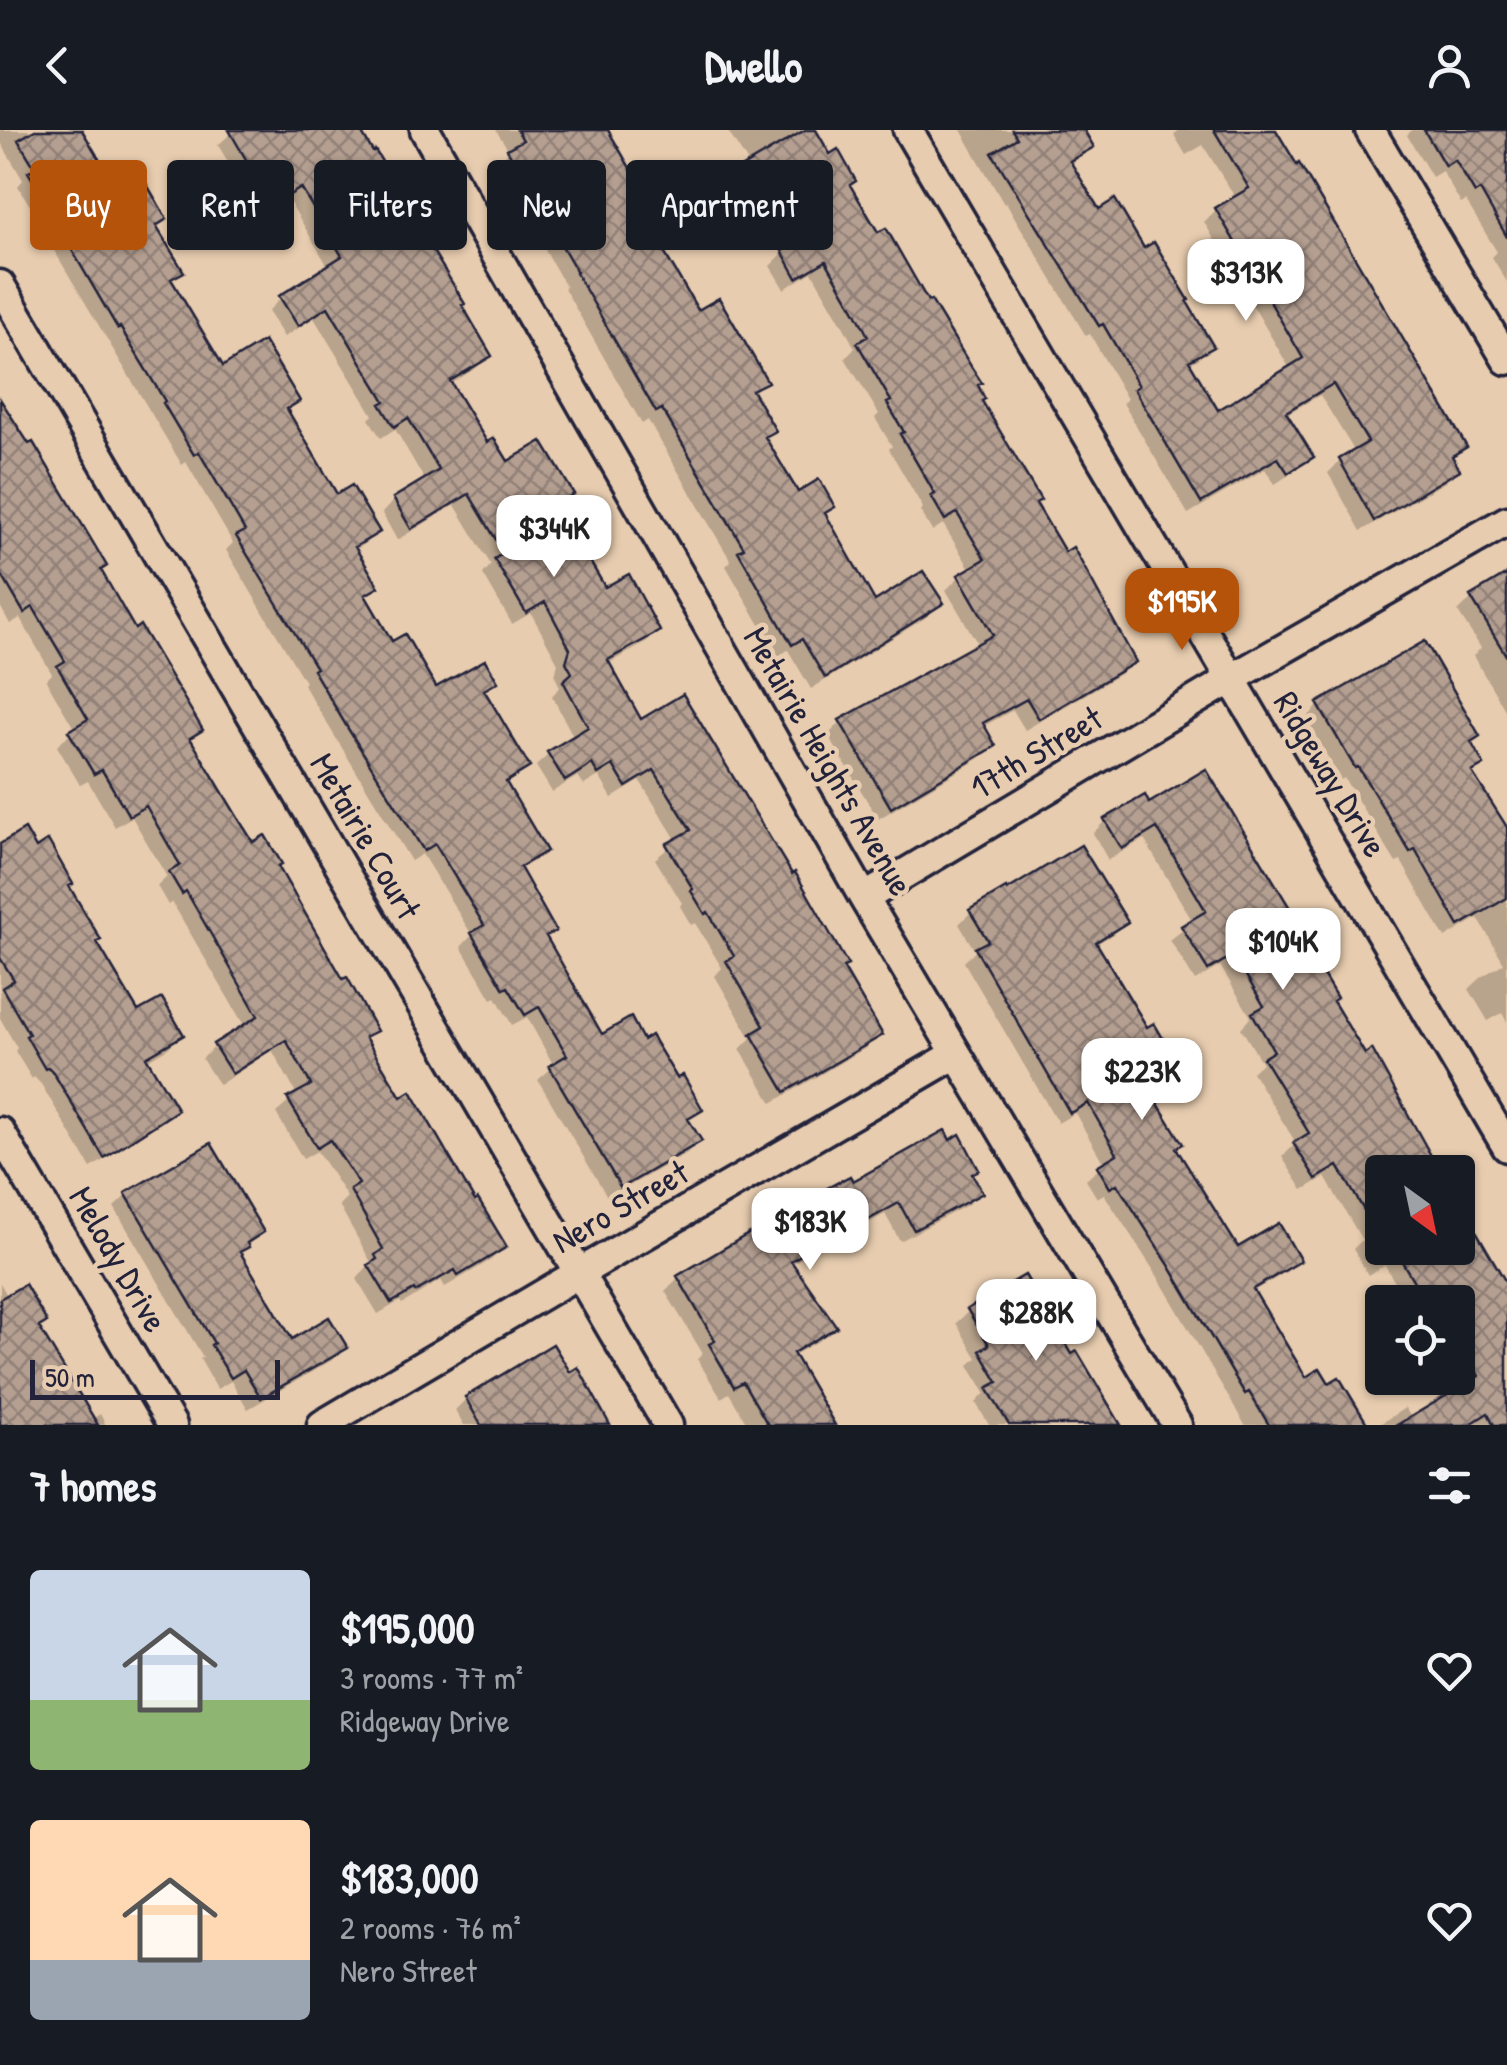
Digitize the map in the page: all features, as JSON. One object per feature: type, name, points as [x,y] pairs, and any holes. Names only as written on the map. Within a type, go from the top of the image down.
[{"type":"street","name":"Metairie Heights Avenue","points":[[424,130],[864,898],[1177,1425]]},
{"type":"street","name":"Ridgeway Drive","points":[[908,130],[1507,1146]]},
{"type":"street","points":[[1370,130],[1507,360]]},
{"type":"street","name":"Metairie Court","points":[[0,285],[668,1425]]},
{"type":"street","name":"17th Street","points":[[864,898],[1507,520]]},
{"type":"street","name":"Nero Street","points":[[322,1425],[956,1054]]},
{"type":"street","name":"Melody Drive","points":[[0,1132],[172,1425]]},
{"type":"building","points":[[35,130],[82,130],[100,160],[30,160],[18,140]]},
{"type":"building","points":[[229,130],[360,130],[381,160],[314,160],[314,210],[301,188],[294,192],[294,160],[246,160]]},
{"type":"building","points":[[517,130],[608,130],[626,161],[626,250],[663,250],[698,310],[719,298],[768,382],[752,390],[776,431],[765,437],[798,492],[819,479],[835,507],[825,513],[875,601],[923,571],[944,603],[825,678],[802,639],[792,645],[738,551],[744,548],[662,409],[656,412],[564,250],[606,250],[606,160],[513,160],[507,149],[523,140]]},
{"type":"building","points":[[805,130],[816,130],[830,154],[838,149],[856,181],[850,185],[878,232],[886,228],[982,383],[978,385],[985,399],[982,401],[1041,500],[1036,503],[1065,552],[1073,547],[1136,662],[1039,719],[1027,699],[983,723],[996,746],[891,808],[839,720],[993,635],[958,575],[985,559],[957,513],[945,520],[931,496],[935,494],[900,434],[904,432],[887,403],[891,401],[857,343],[868,336],[826,261],[797,278],[782,251],[833,250],[833,160],[754,160]]},
{"type":"building","points":[[1012,130],[1084,130],[1094,147],[1070,161],[1099,209],[1115,199],[1144,248],[1154,242],[1189,300],[1214,347],[1189,361],[1218,410],[1303,358],[1215,208],[1249,188],[1214,130],[1276,130],[1467,447],[1452,456],[1460,470],[1374,521],[1339,459],[1368,442],[1333,384],[1286,412],[1314,457],[1288,473],[1278,458],[1201,503],[1134,389],[1139,386],[1103,324],[1099,326],[992,153],[1017,138]]},
{"type":"building","points":[[1424,130],[1507,130],[1507,237],[1480,190],[1475,193],[1455,160],[1445,166]]},
{"type":"building","points":[[147,185],[167,219],[156,226],[167,250],[184,272],[171,279],[223,366],[264,341],[300,401],[287,409],[337,494],[352,485],[380,532],[355,547],[379,587],[365,595],[392,641],[405,634],[436,687],[485,660],[498,682],[484,690],[530,767],[506,782],[547,851],[520,867],[556,931],[546,936],[602,1034],[631,1017],[643,1040],[651,1035],[677,1078],[683,1075],[703,1110],[688,1119],[702,1141],[621,1188],[549,1066],[567,1055],[539,1007],[525,1015],[508,987],[504,989],[471,933],[484,925],[435,844],[424,851],[347,727],[236,536],[245,531],[199,452],[194,455],[165,401],[72,250],[147,250]]},
{"type":"building","points":[[338,250],[432,250],[492,356],[450,381],[487,442],[494,438],[508,461],[542,441],[574,494],[556,504],[605,587],[629,574],[660,631],[608,660],[641,719],[683,694],[792,874],[795,872],[883,1035],[785,1092],[751,1034],[764,1026],[726,961],[734,956],[691,891],[666,844],[691,830],[654,770],[626,787],[613,765],[598,774],[592,764],[565,781],[547,752],[588,727],[563,681],[572,673],[566,662],[570,649],[545,602],[526,613],[494,559],[504,553],[469,494],[411,529],[393,498],[439,470],[408,418],[394,427],[380,404],[385,401],[328,307],[298,326],[279,296],[342,256]]},
{"type":"building","points":[[0,399],[29,444],[33,442],[107,566],[101,570],[135,629],[140,625],[203,730],[190,738],[238,818],[253,842],[265,835],[282,864],[278,866],[343,979],[347,977],[377,1031],[365,1037],[401,1097],[411,1091],[475,1201],[478,1199],[507,1247],[458,1276],[455,1270],[391,1303],[368,1265],[383,1249],[350,1190],[359,1184],[330,1140],[317,1148],[287,1098],[311,1085],[286,1040],[232,1074],[213,1044],[258,1016],[186,891],[182,894],[169,872],[180,865],[146,806],[129,816],[102,770],[94,774],[68,731],[88,719],[57,666],[65,661],[33,607],[24,613],[0,572]]},
{"type":"building","points":[[1507,574],[1507,657],[1470,596]]},
{"type":"building","points":[[1425,641],[1480,736],[1471,742],[1484,765],[1472,772],[1507,827],[1507,898],[1459,926],[1415,849],[1410,852],[1317,703]]},
{"type":"building","points":[[1206,769],[1296,918],[1291,921],[1337,998],[1333,1001],[1365,1054],[1372,1049],[1431,1155],[1365,1155],[1365,1212],[1338,1166],[1316,1179],[1293,1143],[1309,1133],[1263,1058],[1274,1051],[1252,1013],[1264,1006],[1234,955],[1208,970],[1181,926],[1206,911],[1157,828],[1122,849],[1104,819],[1145,795],[1149,803]]},
{"type":"building","points":[[25,829],[36,848],[48,840],[101,940],[97,942],[138,1011],[162,998],[184,1035],[146,1057],[178,1110],[104,1158],[53,1072],[45,1069],[2,988],[14,980],[0,958],[0,844]]},
{"type":"building","points":[[1081,845],[1128,922],[1096,942],[1147,1027],[1154,1023],[1175,1059],[1151,1072],[1163,1094],[1155,1099],[1183,1144],[1176,1148],[1238,1247],[1279,1223],[1301,1261],[1253,1289],[1306,1377],[1320,1368],[1329,1383],[1339,1377],[1368,1425],[1269,1425],[1249,1392],[1245,1394],[1117,1184],[1110,1188],[1097,1166],[1117,1154],[1088,1103],[1070,1113],[975,948],[988,941],[969,910]]},
{"type":"building","points":[[945,1130],[950,1140],[960,1134],[979,1170],[972,1174],[983,1193],[914,1230],[899,1203],[791,1261],[837,1327],[793,1353],[835,1425],[768,1425],[743,1382],[734,1387],[709,1344],[715,1341],[677,1276],[816,1194],[850,1176],[853,1181]]},
{"type":"building","points":[[211,1143],[264,1232],[240,1252],[292,1339],[329,1317],[348,1348],[261,1398],[244,1370],[231,1378],[125,1193]]},
{"type":"building","points":[[1475,1229],[1507,1284],[1507,1425],[1494,1425],[1488,1413],[1469,1425],[1397,1425],[1447,1395],[1475,1395],[1475,1378],[1479,1376],[1475,1369],[1475,1285],[1416,1285],[1404,1265],[1475,1265]]},
{"type":"building","points":[[1025,1275],[1121,1425],[1009,1425],[987,1388],[998,1382],[980,1351],[989,1345],[967,1309]]},
{"type":"building","points":[[25,1284],[47,1322],[39,1327],[98,1425],[0,1425],[0,1299]]},
{"type":"building","points":[[553,1344],[570,1372],[578,1367],[610,1425],[481,1425],[465,1397]]}]
